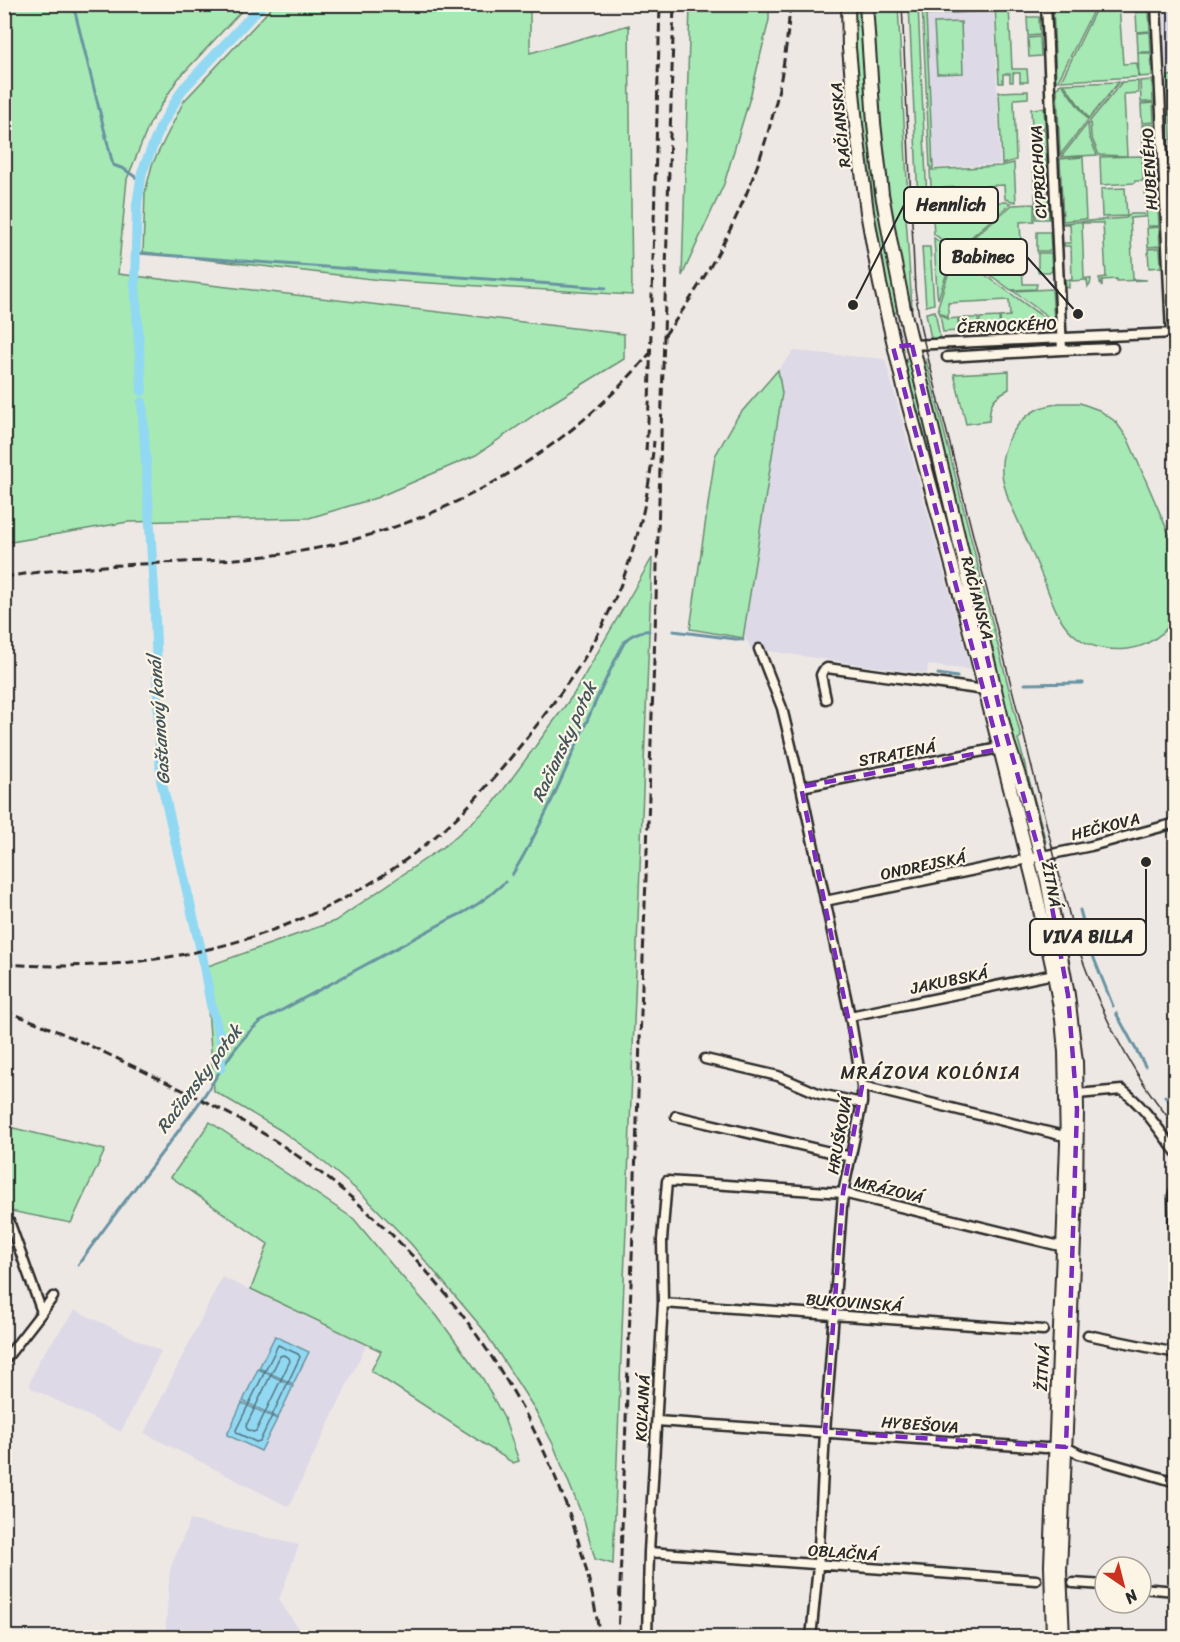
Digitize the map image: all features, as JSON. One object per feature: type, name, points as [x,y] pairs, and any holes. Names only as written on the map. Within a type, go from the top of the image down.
[{"type":"main road","name":"RAČIANSKA","points":[[848,4],[853,95],[864,190],[893,347],[1028,859]]},
{"type":"main road","name":"RAČIANSKA","points":[[866,4],[870,75],[882,194],[891,244],[912,345],[1002,719],[1023,785],[1041,856]]},
{"type":"main road","points":[[893,347],[912,345]]},
{"type":"main road","name":"ŽITNÁ","points":[[1041,856],[1068,995],[1075,1051],[1077,1094],[1076,1193],[1051,1574],[1053,1638]]},
{"type":"main road","name":"ŽITNÁ","points":[[1028,859],[1062,1019],[1067,1079],[1060,1571],[1064,1638]]},
{"type":"street","name":"CYPRICHOVA","points":[[1046,4],[1062,350]]},
{"type":"street","name":"HUBENÉHO","points":[[1156,4],[1173,333]]},
{"type":"street","name":"ČERNOCKÉHO","points":[[912,345],[1173,333]]},
{"type":"street","points":[[947,357],[1113,348]]},
{"type":"street","name":"HRUŠKOVÁ","points":[[759,649],[782,708],[801,787],[850,1016],[862,1086],[862,1103],[843,1193],[825,1432],[818,1566],[811,1638]]},
{"type":"street","points":[[826,699],[821,675],[827,668],[985,690]]},
{"type":"street","name":"STRATENÁ","points":[[801,787],[999,748]]},
{"type":"street","name":"HEČKOVA","points":[[1041,856],[1091,846],[1176,823]]},
{"type":"street","name":"ŽITNÁ","points":[[1028,859],[1041,856]]},
{"type":"street","name":"ONDREJSKÁ","points":[[825,901],[1028,859]]},
{"type":"street","name":"JAKUBSKÁ","points":[[850,1016],[1054,974]]},
{"type":"street","points":[[705,1059],[778,1076],[820,1094],[862,1103]]},
{"type":"street","points":[[862,1086],[1060,1135]]},
{"type":"street","points":[[1077,1094],[1122,1090],[1132,1096],[1176,1152]]},
{"type":"street","points":[[676,1116],[851,1157]]},
{"type":"street","name":"MRÁZOVÁ","points":[[667,1181],[843,1193],[1064,1246]]},
{"type":"street","name":"KOĽAJNÁ","points":[[647,1638],[649,1552],[663,1303],[662,1240],[667,1181]]},
{"type":"street","points":[[1176,1187],[1173,1206],[1174,1239],[1176,1241]]},
{"type":"street","points":[[9,1221],[42,1312]]},
{"type":"street","points":[[4,1361],[53,1297]]},
{"type":"street","name":"BUKOVINSKÁ","points":[[663,1303],[1043,1330]]},
{"type":"street","points":[[1088,1335],[1176,1353]]},
{"type":"street","name":"HYBEŠOVA","points":[[657,1421],[1061,1447],[1176,1482]]},
{"type":"street","name":"OBLAČNÁ","points":[[649,1552],[1036,1580]]},
{"type":"street","points":[[1073,1583],[1093,1584]]},
{"type":"street","points":[[1153,1589],[1176,1591]]},
{"type":"highlighted area","points":[[912,345],[1002,719],[1047,880],[1068,995],[1077,1109],[1066,1447],[825,1432],[843,1193],[862,1086],[801,787],[999,749],[893,347]]},
{"type":"shaded area","points":[[1163,5],[1175,5],[1175,62],[1166,62]]},
{"type":"shaded area","points":[[994,11],[1000,164],[933,168],[926,14]]},
{"type":"shaded area","points":[[794,351],[885,359],[971,670],[928,665],[927,674],[781,653],[751,648],[745,637],[690,629],[715,456],[738,416]]},
{"type":"shaded area","points":[[222,1277],[366,1345],[289,1507],[144,1433]]},
{"type":"shaded area","points":[[75,1310],[161,1351],[121,1432],[31,1388],[30,1382],[39,1360]]},
{"type":"shaded area","points":[[190,1520],[299,1545],[279,1600],[304,1637],[165,1637],[170,1569]]},
{"type":"green space","points":[[5,4],[247,5],[177,80],[150,123],[127,179],[118,274],[624,334],[624,359],[549,405],[476,455],[376,498],[309,518],[128,522],[5,543]]},
{"type":"green space","points":[[275,4],[530,5],[530,53],[629,25],[632,295],[380,280],[143,252],[145,193],[152,165],[184,101]]},
{"type":"green space","points":[[690,5],[769,5],[769,20],[751,94],[724,184],[682,276]]},
{"type":"green space","points":[[853,5],[860,5],[868,126],[899,312],[892,313],[877,237],[861,122]]},
{"type":"green space","points":[[871,5],[898,5],[908,201],[905,202],[912,308],[910,308],[886,182]]},
{"type":"green space","points":[[909,5],[918,5],[927,200],[918,200]]},
{"type":"green space","points":[[922,5],[993,5],[994,11],[926,14],[933,168],[930,168]]},
{"type":"green space","points":[[995,5],[1024,5],[1009,7],[1012,69],[1027,69],[1028,82],[1020,82],[1020,73],[1013,73],[1013,82],[1010,82],[1010,74],[1003,74],[1003,83],[999,83]]},
{"type":"green space","points":[[1096,5],[1056,81],[1053,6]]},
{"type":"green space","points":[[1098,5],[1119,5],[1123,64],[1137,63],[1138,77],[1061,81]]},
{"type":"green space","points":[[1136,12],[1149,12],[1150,31],[1137,32]]},
{"type":"green space","points":[[1027,17],[1039,17],[1040,35],[1028,36]]},
{"type":"green space","points":[[961,22],[963,73],[937,74],[934,23]]},
{"type":"green space","points":[[1150,32],[1151,52],[1138,52],[1137,33]]},
{"type":"green space","points":[[1040,37],[1041,56],[1029,57],[1028,38]]},
{"type":"green space","points":[[1138,53],[1151,53],[1152,76],[1139,77]]},
{"type":"green space","points":[[1175,75],[1176,158],[1172,158],[1168,76]]},
{"type":"green space","points":[[1152,80],[1153,102],[1141,102],[1140,81]]},
{"type":"green space","points":[[1138,81],[1138,93],[1124,94],[1127,156],[1099,155],[1091,136],[1090,121],[1122,82]]},
{"type":"green space","points":[[1119,82],[1089,119],[1064,84]]},
{"type":"green space","points":[[1062,84],[1088,120],[1060,155],[1057,88]]},
{"type":"green space","points":[[1028,91],[1028,98],[1014,99],[1016,160],[1002,164],[999,92]]},
{"type":"green space","points":[[1153,103],[1154,122],[1142,123],[1141,104]]},
{"type":"green space","points":[[1044,108],[1045,127],[1032,128],[1031,109]]},
{"type":"green space","points":[[1088,123],[1089,136],[1097,155],[1061,157]]},
{"type":"green space","points":[[1154,124],[1155,143],[1143,144],[1142,125]]},
{"type":"green space","points":[[1045,129],[1046,147],[1033,148],[1032,130]]},
{"type":"green space","points":[[1143,145],[1155,145],[1157,182],[1145,181]]},
{"type":"green space","points":[[1046,149],[1047,185],[1034,187],[1033,150]]},
{"type":"green space","points":[[1142,156],[1143,181],[1101,185],[1100,157]]},
{"type":"green space","points":[[1083,157],[1086,219],[1063,221],[1060,159]]},
{"type":"green space","points":[[1014,163],[1016,202],[1005,199],[1004,185],[942,188],[942,202],[932,203],[930,170],[1001,166]]},
{"type":"green space","points":[[1157,186],[1159,226],[1147,226],[1145,188]]},
{"type":"green space","points":[[1125,188],[1127,216],[1102,217],[1101,189]]},
{"type":"green space","points":[[1045,192],[1048,195],[1049,219],[1036,219],[1035,193]]},
{"type":"green space","points":[[1011,203],[956,250],[934,234],[932,205]]},
{"type":"green space","points":[[1034,204],[1034,221],[1020,222],[1023,284],[1037,284],[1036,289],[1011,290],[957,251],[1012,205]]},
{"type":"green space","points":[[1131,214],[1144,214],[1144,217],[1130,218],[1133,279],[1147,280],[1102,280],[1102,287],[1099,278],[1106,277],[1103,223],[1082,223],[1084,278],[1091,279],[1090,285],[1088,287],[1087,280],[1069,281],[1069,288],[1066,287],[1065,280],[1072,279],[1071,246],[1064,246],[1064,243],[1071,243],[1070,224],[1063,223],[1126,218]]},
{"type":"green space","points":[[1159,227],[1160,246],[1148,247],[1147,228]]},
{"type":"green space","points":[[1037,232],[1050,232],[1051,251],[1037,251]]},
{"type":"green space","points":[[934,238],[954,252],[938,299],[937,293]]},
{"type":"green space","points":[[922,247],[930,247],[934,304],[926,306]]},
{"type":"green space","points":[[1160,248],[1161,267],[1149,268],[1148,249]]},
{"type":"green space","points":[[955,253],[1054,326],[1001,329],[1000,317],[1010,316],[1009,300],[948,303],[948,317],[939,312],[938,306]]},
{"type":"green space","points":[[1038,253],[1051,253],[1052,272],[1038,272]]},
{"type":"green space","points":[[1052,289],[1054,321],[1013,291]]},
{"type":"green space","points":[[935,311],[940,338],[931,339],[926,313]]},
{"type":"green space","points":[[940,314],[948,319],[958,318],[958,331],[943,332]]},
{"type":"green space","points":[[999,317],[1000,330],[980,330],[980,318]]},
{"type":"green space","points":[[959,318],[978,318],[979,330],[959,331]]},
{"type":"green space","points":[[909,356],[951,537],[905,369],[906,359]]},
{"type":"green space","points":[[926,360],[1021,737],[1018,739],[1046,842],[1041,836],[1013,740],[923,369]]},
{"type":"green space","points":[[778,370],[782,393],[743,638],[690,629],[715,456],[738,416]]},
{"type":"green space","points":[[1009,371],[1009,389],[993,401],[989,421],[966,424],[954,374]]},
{"type":"green space","points":[[1059,403],[1080,403],[1099,410],[1116,422],[1128,439],[1175,548],[1175,616],[1162,633],[1135,648],[1105,649],[1098,647],[1084,642],[1066,627],[1054,606],[1008,499],[1002,469],[1009,438],[1022,420],[1031,413]]},
{"type":"green space","points":[[652,558],[613,1564],[595,1559],[584,1520],[553,1444],[534,1408],[483,1329],[411,1244],[364,1196],[314,1154],[280,1130],[214,1091],[205,967],[335,921],[447,844],[493,804],[573,695]]},
{"type":"green space","points":[[210,1122],[354,1219],[437,1316],[483,1379],[504,1418],[519,1461],[513,1463],[371,1371],[381,1351],[251,1289],[268,1244],[171,1177]]},
{"type":"green space","points":[[5,1126],[105,1150],[71,1223],[5,1210]]},
{"type":"water","points":[[275,1336],[309,1352],[293,1384],[259,1368]]},
{"type":"water","points":[[258,1369],[293,1386],[278,1418],[243,1401]]},
{"type":"water","points":[[242,1403],[277,1419],[261,1451],[227,1435]]},
{"type":"waterway","points":[[73,4],[113,165],[124,169],[141,181]]},
{"type":"waterway","name":"Gaštanový kanál","points":[[142,391],[135,283],[137,205],[142,172],[161,126],[182,90],[263,4]]},
{"type":"waterway","points":[[137,253],[606,288]]},
{"type":"waterway","name":"Gaštanový kanál","points":[[142,402],[154,590],[161,780],[221,1041],[221,1068]]},
{"type":"waterway","name":"Račiansky potok","points":[[512,875],[543,818],[625,641],[636,633],[649,631]]},
{"type":"waterway","name":"Račiansky potok","points":[[674,631],[743,640]]},
{"type":"waterway","name":"Račiansky potok","points":[[938,674],[957,677]]},
{"type":"waterway","name":"Račiansky potok","points":[[1025,684],[1083,683]]},
{"type":"waterway","name":"Račiansky potok","points":[[78,1265],[202,1099],[232,1053],[260,1022],[465,912],[505,882]]},
{"type":"waterway","points":[[1080,910],[1091,951],[1113,1006]]},
{"type":"waterway","points":[[1116,1013],[1145,1066]]},
{"type":"waterway","points":[[1165,1096],[1176,1108]]},
{"type":"tram line","points":[[902,4],[915,289],[921,330],[1076,941],[1094,991],[1117,1038],[1144,1084],[1176,1127]]},
{"type":"railway","points":[[646,451],[660,4]]},
{"type":"railway","points":[[618,1638],[655,633],[674,4]]},
{"type":"railway","points":[[664,336],[714,260],[735,220],[752,179],[767,137],[778,94],[786,50],[790,4]]},
{"type":"railway","points":[[4,577],[89,567],[258,557],[314,549],[369,535],[423,516],[474,493],[523,464],[569,431],[612,394],[651,352]]},
{"type":"railway","points":[[4,964],[66,966],[127,963],[187,954],[245,939],[302,919],[356,892],[407,859],[455,819],[489,784],[540,721],[594,642],[620,588],[630,559],[645,501],[654,441]]},
{"type":"railway","points":[[4,1011],[57,1031],[109,1055],[203,1100],[262,1132],[299,1157],[356,1202],[409,1252],[456,1307],[498,1367],[534,1431],[563,1497],[586,1567],[600,1638]]},
{"type":"place","name":"Hennlich","points":[[853,305]]},
{"type":"place","name":"Babinec","points":[[1078,314]]},
{"type":"place","name":"VIVA BILLA","points":[[1146,862]]},
{"type":"district","name":"MRÁZOVA KOLÓNIA","points":[[931,1073]]}]
